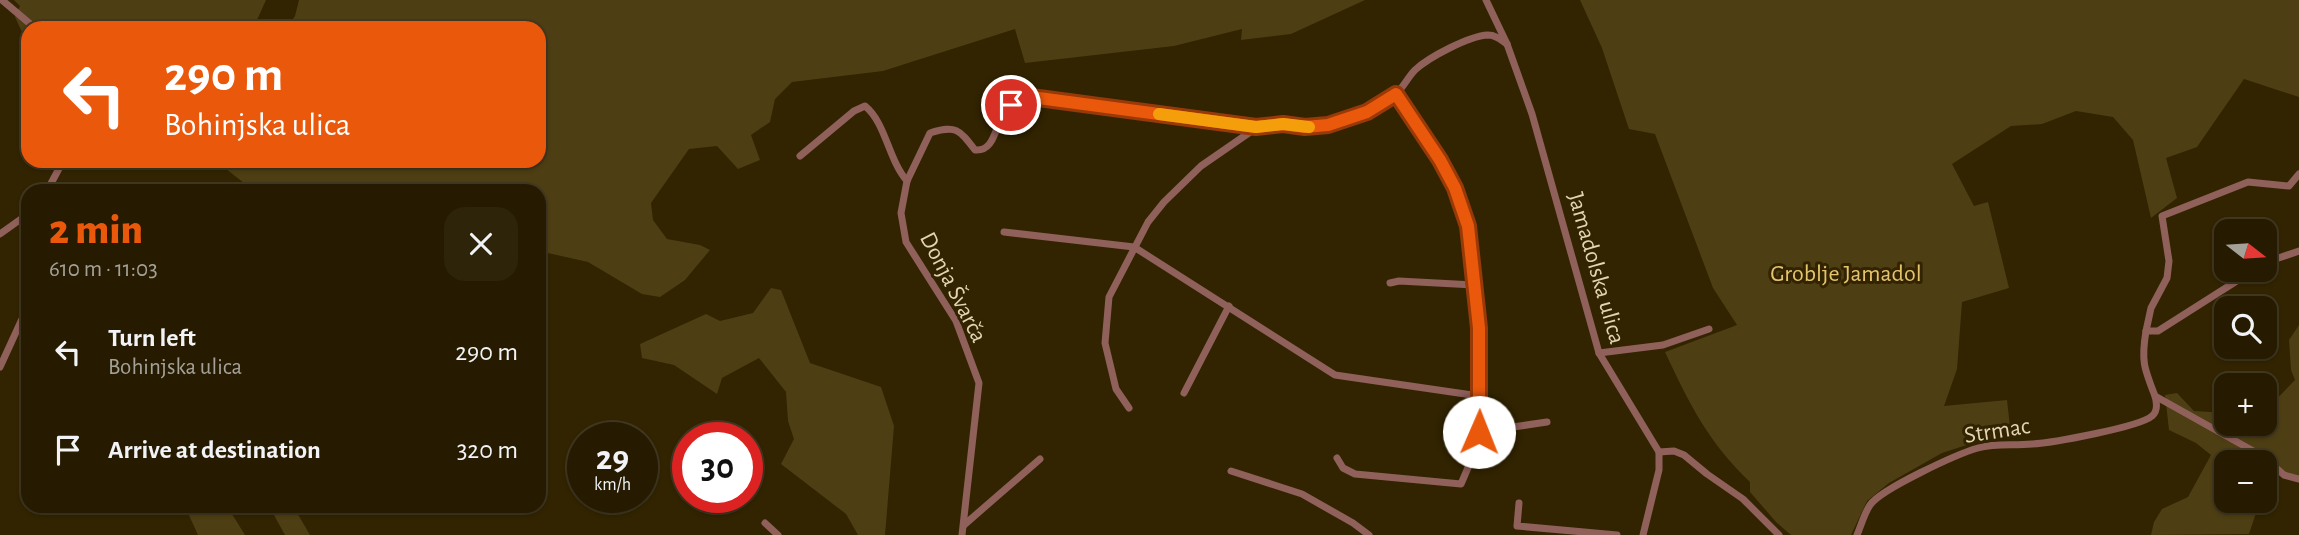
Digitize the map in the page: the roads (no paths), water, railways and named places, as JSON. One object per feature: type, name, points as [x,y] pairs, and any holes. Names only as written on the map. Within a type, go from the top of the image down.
[{"type":"street","points":[[2,0],[27,21]]},
{"type":"street","name":"Jamadolska ulica","points":[[1486,0],[1507,44],[1550,176],[1600,353],[1659,452]]},
{"type":"street","points":[[1129,408],[1115,389],[1105,343],[1109,297],[1148,222],[1182,183],[1256,127],[1283,124],[1305,127],[1328,125],[1367,112],[1396,94],[1416,69],[1455,46],[1489,35],[1507,44]]},
{"type":"street","points":[[1337,458],[1343,468],[1355,474],[1461,484],[1473,456],[1479,432],[1479,328],[1468,226],[1455,188],[1440,160],[1396,94]]},
{"type":"street","name":"Donja Švarča","points":[[962,535],[979,383],[956,321],[906,242],[901,212],[907,181],[930,133],[948,128],[962,133],[975,150],[983,151],[990,146],[1000,117],[1011,105],[1031,97],[1256,127]]},
{"type":"street","points":[[800,156],[854,111],[865,106],[874,113],[897,169],[907,181]]},
{"type":"street","points":[[51,184],[59,168]]},
{"type":"street","points":[[2299,174],[2289,186],[2248,182],[2162,216],[2169,261],[2167,278],[2151,308],[2142,354],[2155,396],[2264,457],[2284,475],[2299,479]]},
{"type":"street","points":[[0,234],[21,220]]},
{"type":"street","points":[[1004,232],[1134,247],[1335,375],[1479,397]]},
{"type":"street","points":[[2277,259],[2299,251]]},
{"type":"street","points":[[1390,284],[1399,281],[1474,285]]},
{"type":"street","points":[[2146,331],[2158,331],[2235,282]]},
{"type":"street","points":[[1184,393],[1229,306]]},
{"type":"street","points":[[0,367],[21,321]]},
{"type":"street","points":[[1600,353],[1663,345],[1709,329]]},
{"type":"street","name":"Strmac","points":[[1857,535],[1870,505],[1879,496],[1945,460],[1981,447],[2043,442],[2139,421],[2152,417],[2157,410],[2155,396]]},
{"type":"street","points":[[1479,432],[1547,422]]},
{"type":"street","points":[[1643,535],[1660,470],[1659,452],[1674,451],[1684,455],[1743,499],[1779,535]]},
{"type":"street","points":[[963,525],[1040,459]]},
{"type":"street","points":[[1231,471],[1302,494],[1369,535]]},
{"type":"street","points":[[1519,503],[1517,526],[1617,535]]},
{"type":"street","points":[[765,523],[778,535]]},
{"type":"park label","name":"Groblje Jamadol","points":[[1846,273]]}]
